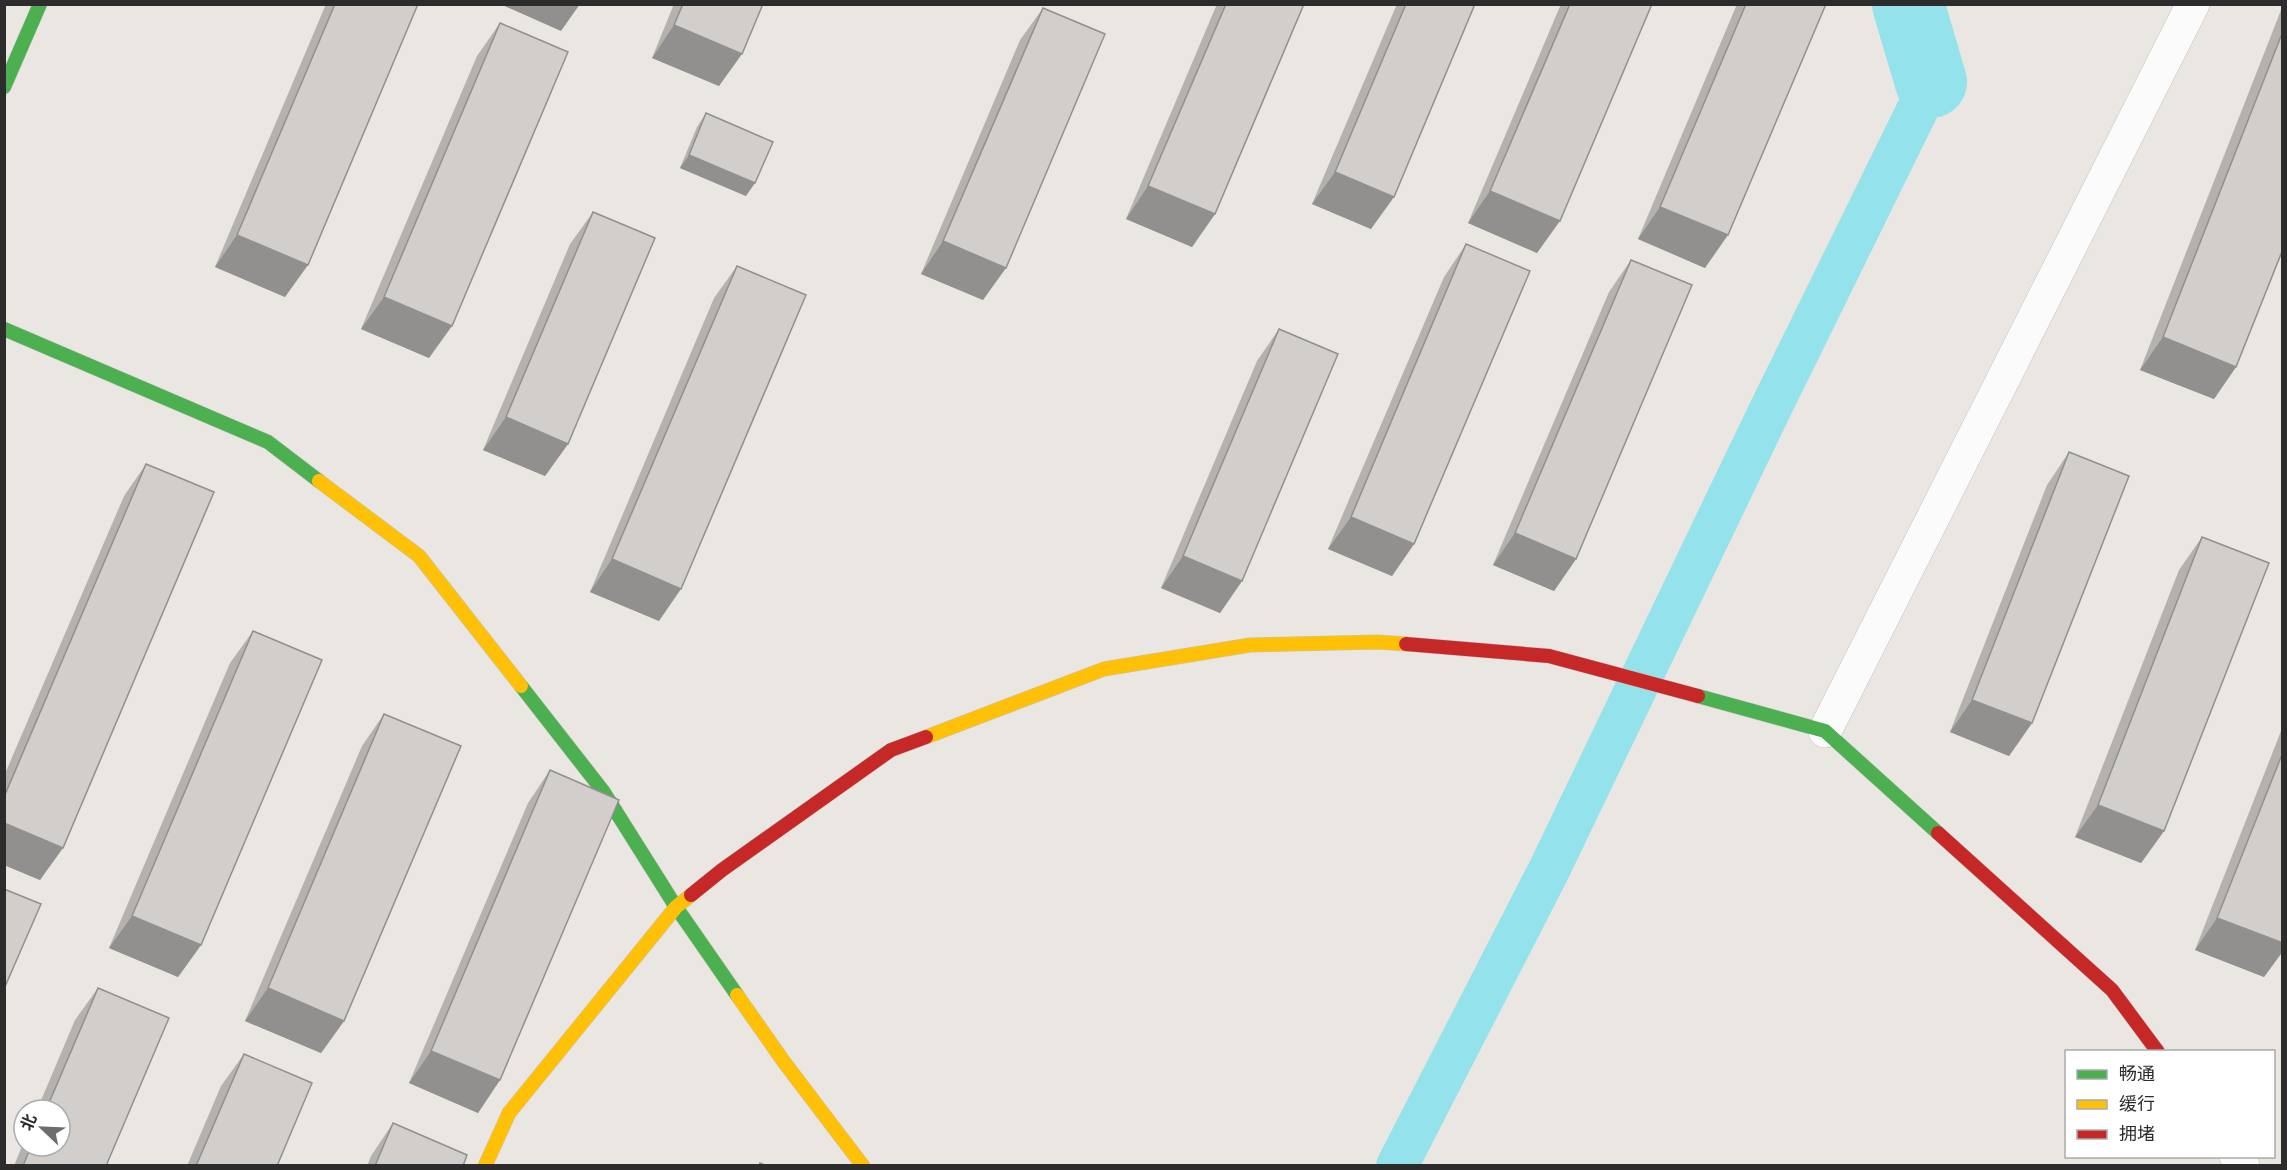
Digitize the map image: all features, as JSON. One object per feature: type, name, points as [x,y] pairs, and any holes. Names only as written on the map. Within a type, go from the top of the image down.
[{"type":"street","points":[[4,87],[39,4]]},
{"type":"street","points":[[1825,731],[2193,4]]},
{"type":"street","points":[[4,328],[268,442],[419,556],[603,791],[676,907],[784,1062],[862,1166]]},
{"type":"street","points":[[485,1166],[509,1113],[676,907],[722,870],[891,750],[1104,669],[1250,645],[1378,642],[1549,656],[1825,731],[2112,990],[2157,1050]]},
{"type":"building","points":[[335,4],[418,4],[308,265],[237,235]]},
{"type":"building","points":[[683,4],[763,4],[742,54],[674,25]]},
{"type":"building","points":[[1226,4],[1304,4],[1215,214],[1148,186]]},
{"type":"building","points":[[1406,4],[1475,4],[1394,197],[1335,172]]},
{"type":"building","points":[[1570,4],[1652,4],[1560,221],[1490,191]]},
{"type":"building","points":[[1746,4],[1826,4],[1728,235],[1660,207]]},
{"type":"building","points":[[1043,8],[1105,34],[1006,268],[943,241]]},
{"type":"building","points":[[500,23],[568,52],[452,326],[384,297]]},
{"type":"building","points":[[2283,31],[2283,249],[2236,367],[2163,337]]},
{"type":"building","points":[[706,113],[773,142],[755,183],[689,155]]},
{"type":"building","points":[[593,212],[655,238],[568,444],[506,417]]},
{"type":"building","points":[[1466,244],[1530,271],[1414,544],[1351,517]]},
{"type":"building","points":[[1631,260],[1692,285],[1576,559],[1515,533]]},
{"type":"building","points":[[737,266],[806,295],[681,589],[612,559]]},
{"type":"building","points":[[1279,329],[1338,354],[1242,581],[1183,556]]},
{"type":"building","points":[[2069,452],[2129,476],[2032,723],[1972,700]]},
{"type":"building","points":[[146,464],[214,492],[63,848],[4,823],[4,797]]},
{"type":"building","points":[[2202,537],[2269,563],[2164,831],[2098,805]]},
{"type":"building","points":[[253,631],[322,660],[201,945],[132,916]]},
{"type":"building","points":[[384,714],[461,746],[344,1021],[268,988]]},
{"type":"building","points":[[2283,752],[2283,943],[2217,918]]},
{"type":"building","points":[[550,770],[619,800],[500,1080],[431,1051]]},
{"type":"building","points":[[4,889],[41,904],[4,989]]},
{"type":"building","points":[[98,988],[169,1018],[106,1166],[23,1166],[26,1158],[72,1158],[72,1098],[51,1098]]},
{"type":"building","points":[[244,1054],[312,1083],[277,1166],[196,1166]]},
{"type":"building","points":[[393,1123],[467,1155],[463,1166],[375,1166]]},
{"type":"waterway","points":[[1908,4],[1931,82]]},
{"type":"waterway","points":[[1397,1166],[1549,870],[1765,420],[1931,82]]},
{"type":"traffic: fast","points":[[4,87],[40,4]]},
{"type":"traffic: fast","points":[[4,329],[268,442],[319,481]]},
{"type":"traffic: fast","points":[[521,686],[603,791],[676,907],[737,995]]},
{"type":"traffic: fast","points":[[1698,696],[1825,731],[1938,833]]},
{"type":"traffic: slow","points":[[319,481],[419,556],[521,686]]},
{"type":"traffic: slow","points":[[926,737],[1104,669],[1250,645],[1378,642],[1406,644]]},
{"type":"traffic: slow","points":[[485,1166],[509,1113],[676,907],[691,895]]},
{"type":"traffic: slow","points":[[737,995],[784,1062],[863,1166]]},
{"type":"traffic: jam","points":[[1406,644],[1549,656],[1698,696]]},
{"type":"traffic: jam","points":[[691,895],[722,870],[891,750],[926,737]]},
{"type":"traffic: jam","points":[[1938,833],[2112,990],[2157,1050]]}]
